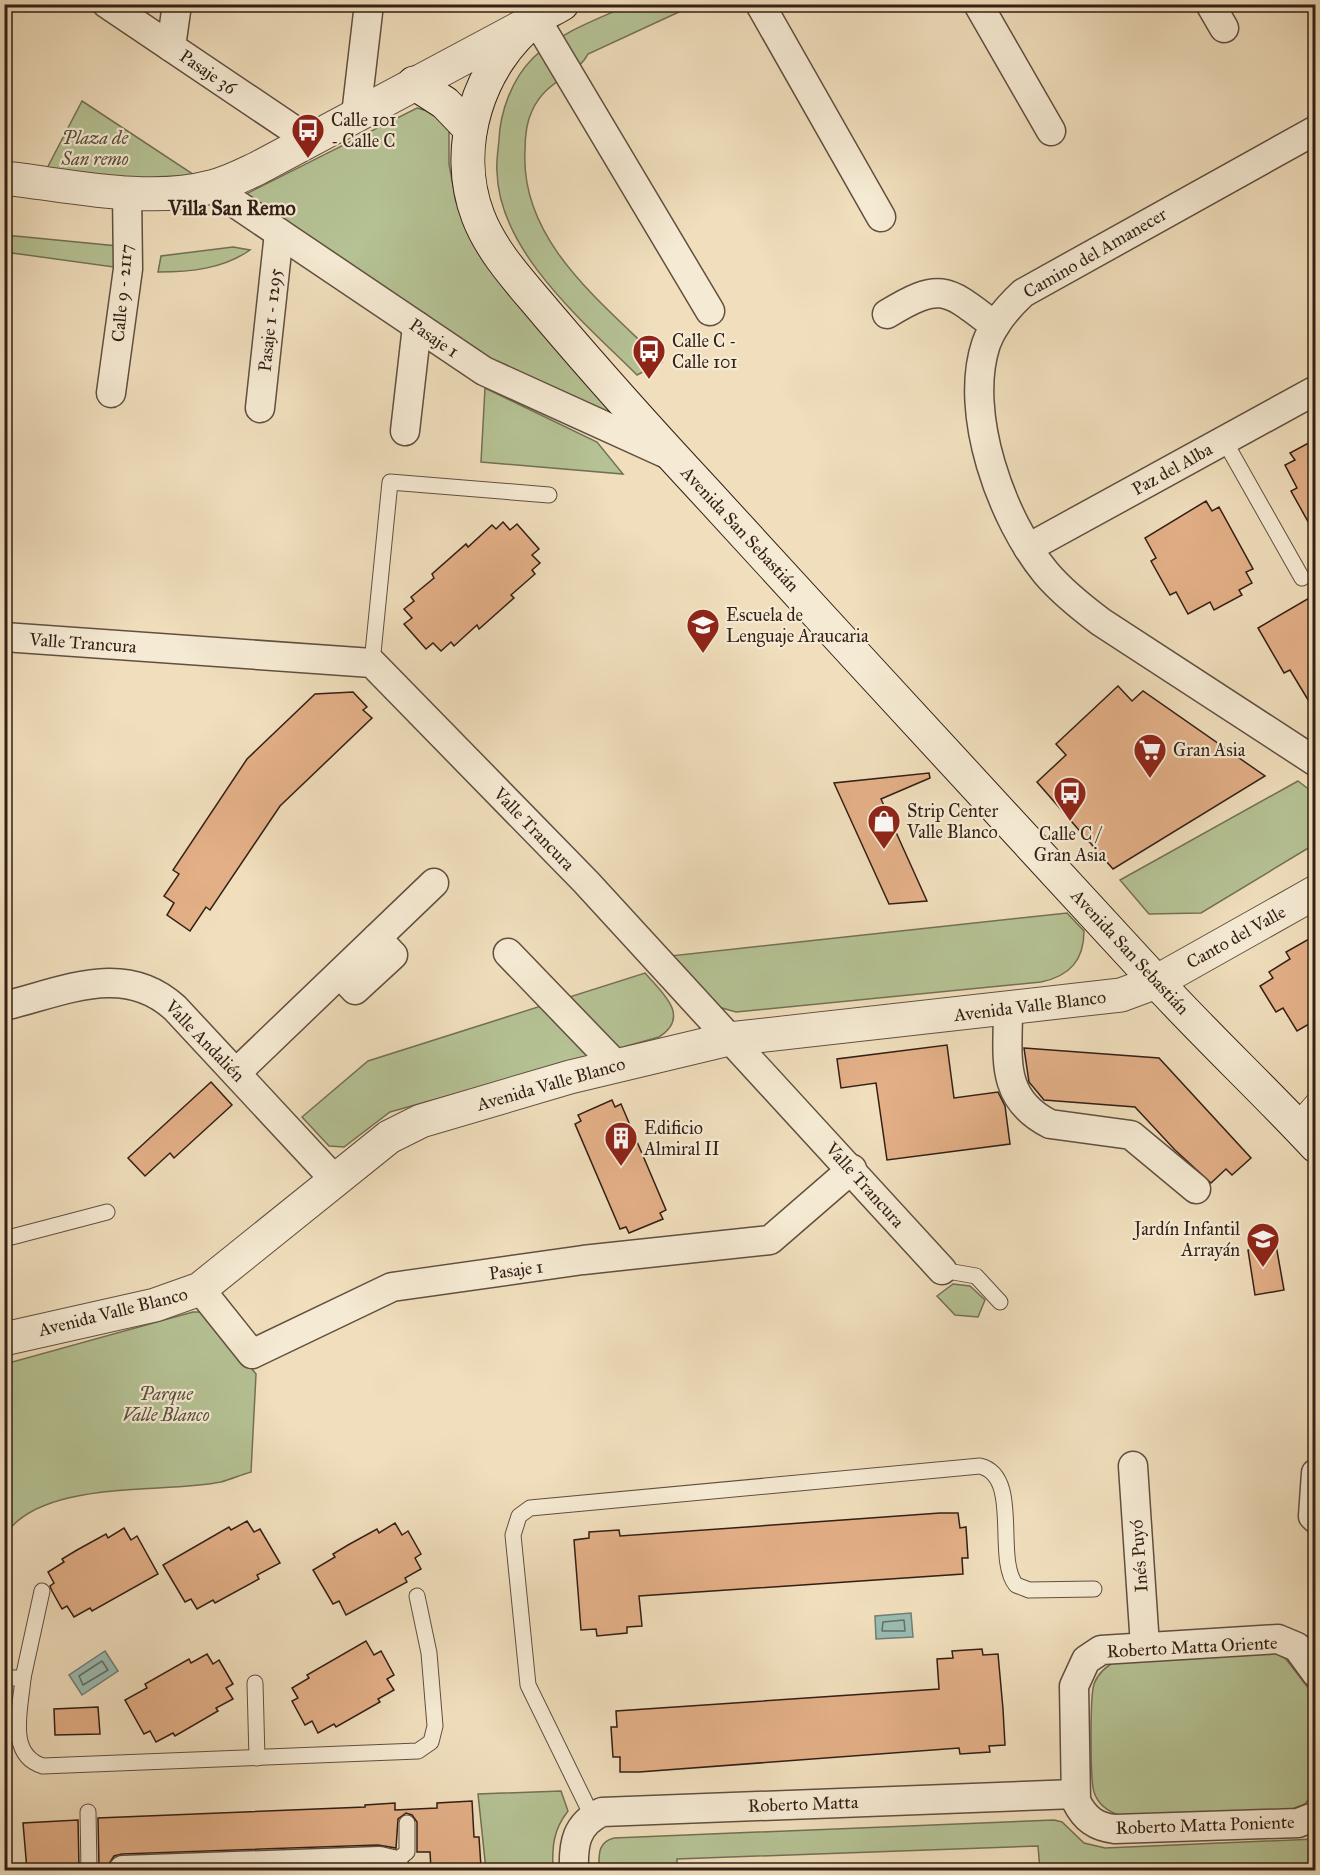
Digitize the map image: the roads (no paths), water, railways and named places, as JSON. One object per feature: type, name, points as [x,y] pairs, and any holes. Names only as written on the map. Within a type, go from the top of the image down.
[{"type":"street","name":"Pasaje 36","points":[[107,4],[309,140]]},
{"type":"street","points":[[171,47],[177,4]]},
{"type":"street","points":[[356,115],[369,4]]},
{"type":"street","points":[[760,4],[881,217]]},
{"type":"street","points":[[978,4],[1051,131]]},
{"type":"street","points":[[4,178],[127,192],[174,192],[211,187],[235,179],[309,140],[546,9],[710,311]]},
{"type":"street","name":"Avenida San Sebastián","points":[[546,9],[516,39],[488,80],[469,128],[466,154],[472,200],[486,234],[513,274],[674,458],[1156,982],[1316,1146]]},
{"type":"street","points":[[414,83],[445,103],[469,128]]},
{"type":"street","name":"Camino del Amanecer","points":[[1316,130],[1023,292],[994,326],[986,345],[981,367],[982,425],[995,478],[1015,526],[1046,573],[1070,598],[1101,622],[1316,762]]},
{"type":"street","name":"Pasaje 1","points":[[211,187],[484,371],[674,458]]},
{"type":"street","name":"Calle 9 - 2117","points":[[111,393],[128,269],[127,192]]},
{"type":"street","name":"Pasaje 1 - 1295","points":[[260,408],[279,233]]},
{"type":"street","points":[[887,314],[926,293],[943,292],[962,300],[994,326]]},
{"type":"street","points":[[405,431],[417,326]]},
{"type":"street","name":"Paz del Alba","points":[[1028,548],[1316,390]]},
{"type":"street","name":"Valle Trancura","points":[[4,638],[372,663],[586,882],[729,1039],[852,1169],[942,1270]]},
{"type":"street","points":[[236,1073],[340,974],[355,990],[393,955],[377,938],[434,883]]},
{"type":"street","name":"Canto del Valle","points":[[1156,982],[1316,892]]},
{"type":"street","points":[[508,953],[615,1065]]},
{"type":"street","name":"Valle Andalién","points":[[4,1006],[106,981],[135,984],[163,997],[335,1180]]},
{"type":"street","name":"Avenida Valle Blanco","points":[[4,1339],[156,1305],[200,1289],[389,1137],[421,1121],[615,1065],[729,1039],[1121,995],[1156,982]]},
{"type":"street","points":[[1008,1009],[1008,1076],[1016,1094],[1038,1118],[1050,1124],[1131,1135],[1196,1189]]},
{"type":"street","name":"Pasaje 1","points":[[200,1289],[252,1354],[392,1287],[583,1260],[770,1240],[852,1169]]},
{"type":"street","name":"Inés Puyó","points":[[1133,1466],[1145,1646]]},
{"type":"street","points":[[1316,1473],[1313,1516],[1316,1519]]},
{"type":"street","name":"Roberto Matta Oriente","points":[[1075,1794],[1074,1686],[1080,1668],[1086,1660],[1101,1650],[1278,1639],[1297,1647],[1316,1673]]},
{"type":"street","name":"Roberto Matta","points":[[592,1816],[613,1811],[1075,1794]]},
{"type":"street","name":"Roberto Matta Poniente","points":[[1075,1794],[1082,1813],[1091,1821],[1107,1828],[1298,1823],[1316,1816]]},
{"type":"street","points":[[574,1870],[574,1844],[577,1834],[592,1816]]},
{"type":"street","points":[[123,1870],[379,1861],[394,1867]]},
{"type":"lane","points":[[1224,441],[1302,578]]},
{"type":"lane","points":[[372,663],[390,482],[549,495]]},
{"type":"lane","points":[[1294,1123],[1316,1098]]},
{"type":"lane","points":[[4,1239],[107,1212]]},
{"type":"lane","points":[[942,1270],[976,1276],[1000,1302]]},
{"type":"lane","points":[[592,1816],[528,1684],[513,1535],[519,1516],[530,1508],[980,1466],[992,1471],[1003,1490],[1009,1573],[1016,1586],[1029,1590],[1094,1589]]},
{"type":"lane","points":[[42,1591],[23,1678],[19,1745],[28,1759],[43,1766],[409,1752],[425,1748],[431,1742],[435,1726],[429,1653],[417,1596]]},
{"type":"lane","points":[[4,1678],[23,1678]]},
{"type":"lane","points":[[255,1683],[257,1758]]},
{"type":"lane","points":[[88,1812],[89,1870]]},
{"type":"lane","points":[[394,1867],[407,1852],[407,1823]]},
{"type":"water","points":[[911,1613],[913,1637],[876,1639],[875,1616]]},
{"type":"water","points":[[105,1651],[118,1671],[82,1695],[69,1675]]},
{"type":"place","name":"Calle 101 - Calle C","points":[[308,159]]},
{"type":"place","name":"Calle C - Calle 101","points":[[649,380]]},
{"type":"place","name":"Escuela de Lenguaje Araucaria","points":[[703,654]]},
{"type":"place","name":"Gran Asia","points":[[1150,779]]},
{"type":"place","name":"Calle C / Gran Asia","points":[[1070,822]]},
{"type":"place","name":"Strip Center Valle Blanco","points":[[884,850]]},
{"type":"place","name":"Edificio Almiral II","points":[[621,1167]]},
{"type":"place","name":"Jardín Infantil Arrayán","points":[[1263,1268]]},
{"type":"district","name":"Villa San Remo","points":[[232,208]]},
{"type":"park label","name":"Plaza de San remo","points":[[95,148]]},
{"type":"park label","name":"Parque Valle Blanco","points":[[166,1404]]}]
